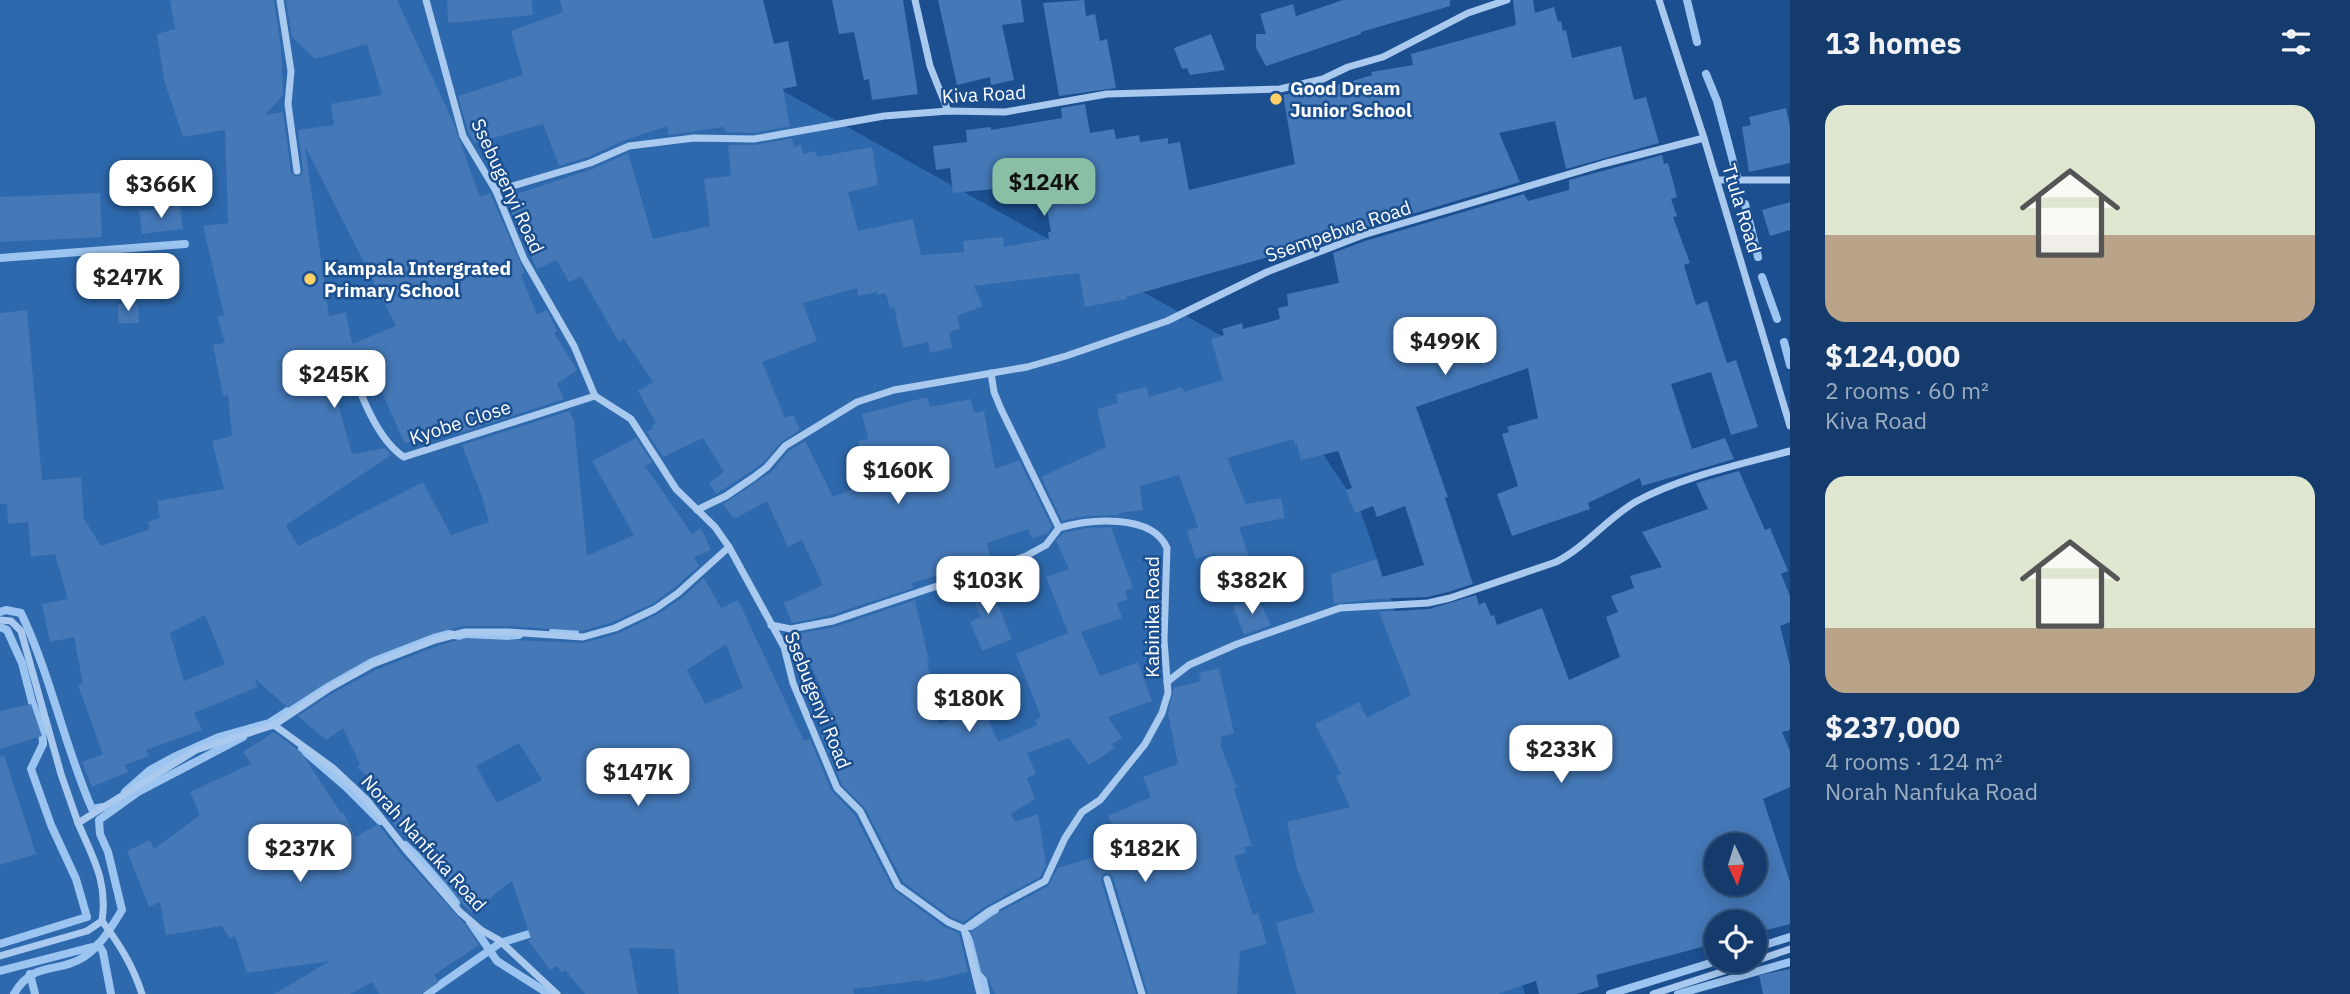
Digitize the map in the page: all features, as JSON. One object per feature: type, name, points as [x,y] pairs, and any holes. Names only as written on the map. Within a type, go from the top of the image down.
[{"type":"street","points":[[280,0],[291,71],[288,104],[297,171]]},
{"type":"street","name":"Ssebugenyi Road","points":[[426,0],[463,136],[496,191],[524,259],[573,346],[595,396],[631,419],[676,489],[715,527],[729,547],[783,647],[793,683],[837,788],[860,811],[898,886],[948,922],[964,929]]},
{"type":"street","points":[[915,0],[930,66],[948,111]]},
{"type":"street","name":"Kiva Road","points":[[496,191],[590,163],[629,146],[694,138],[754,139],[884,116],[948,111],[1004,112],[1107,94],[1280,89],[1323,79],[1348,66],[1383,58],[1468,13],[1507,0]]},
{"type":"street","name":"Ttula Road","points":[[1659,0],[1717,180],[1790,426]]},
{"type":"street","name":"Ssempebwa Road","points":[[697,510],[726,496],[767,467],[785,446],[857,402],[894,390],[991,373],[1066,356],[1167,321],[1267,272],[1363,236],[1602,164],[1704,138]]},
{"type":"street","points":[[1717,180],[1790,180]]},
{"type":"street","name":"Kyobe Close","points":[[348,359],[374,421],[396,451],[404,457],[595,396]]},
{"type":"street","points":[[771,625],[791,629],[833,621],[1026,556],[1046,545],[1059,528],[1001,409],[994,392],[991,373]]},
{"type":"street","points":[[1167,682],[1201,659],[1340,608],[1428,603],[1556,562],[1569,555],[1599,528],[1636,501],[1670,486],[1790,451]]},
{"type":"street","name":"Kabinika Road","points":[[964,929],[989,911],[1045,881],[1065,838],[1082,812],[1100,800],[1145,744],[1168,694],[1164,640],[1167,548],[1164,540],[1137,524],[1078,522],[1059,528]]},
{"type":"street","points":[[78,823],[196,750],[274,724],[373,664],[465,632],[583,637],[615,628],[678,593],[729,547]]},
{"type":"street","points":[[0,620],[11,621],[21,631],[61,774],[103,885],[105,902],[102,921],[123,949],[136,974],[142,994]]},
{"type":"street","name":"Norah Nanfuka Road","points":[[274,724],[334,768],[367,800],[460,912],[481,930],[499,940],[556,994]]},
{"type":"street","points":[[1107,879],[1142,994]]},
{"type":"street","points":[[0,956],[87,931],[102,921]]},
{"type":"street","points":[[964,929],[980,994]]},
{"type":"street","points":[[1767,957],[1790,949]]},
{"type":"street","points":[[1653,994],[1718,973]]},
{"type":"shaded area","points":[[0,0],[620,0],[1256,355],[1360,509],[1525,994],[0,994]]},
{"type":"building","points":[[170,0],[274,0],[281,48],[283,95],[265,115],[283,112],[291,172],[297,177],[303,171],[298,130],[334,125],[331,104],[382,95],[367,44],[315,59],[292,37],[286,0],[397,0],[453,122],[480,197],[490,193],[525,273],[521,275],[537,315],[547,310],[557,331],[554,333],[577,370],[557,384],[564,399],[457,434],[453,423],[405,444],[373,373],[361,377],[353,356],[350,353],[345,354],[342,360],[349,380],[333,385],[352,454],[385,448],[391,455],[286,525],[298,546],[423,482],[451,535],[489,522],[462,445],[569,411],[574,421],[587,556],[634,535],[592,461],[636,438],[652,462],[645,466],[692,534],[701,528],[711,550],[694,557],[699,566],[652,604],[613,622],[582,631],[463,626],[433,634],[371,658],[288,708],[254,678],[258,687],[194,713],[202,730],[146,750],[149,756],[125,765],[128,772],[92,787],[82,762],[103,754],[78,685],[83,684],[74,637],[50,642],[42,604],[68,599],[55,554],[31,557],[28,522],[8,524],[7,504],[0,504],[0,313],[27,310],[42,480],[81,477],[84,519],[101,546],[150,529],[148,522],[160,518],[157,501],[224,489],[212,441],[232,436],[228,395],[223,396],[213,345],[225,343],[217,317],[224,315],[203,226],[228,223],[225,130],[183,137],[164,80],[157,34],[175,29]],"holes":[[[305,146],[396,326],[352,344],[346,312],[329,316]],[[205,615],[225,664],[184,681],[170,633]]]},
{"type":"building","points":[[447,0],[532,0],[533,15],[448,23]]},
{"type":"building","points":[[560,0],[763,0],[774,44],[788,41],[797,86],[783,89],[790,126],[754,133],[726,132],[723,127],[669,135],[667,126],[559,166],[543,124],[475,143],[469,134],[458,96],[523,75],[511,31],[563,12]]},
{"type":"building","points":[[832,0],[903,0],[918,94],[872,100],[869,79],[864,80],[854,32],[839,34]]},
{"type":"building","points":[[938,0],[1021,0],[1024,22],[1002,25],[1014,80],[991,85],[990,77],[957,85]]},
{"type":"building","points":[[1084,0],[1086,16],[1095,14],[1100,41],[1107,39],[1116,88],[1059,96],[1043,3]]},
{"type":"building","points":[[1343,0],[1450,0],[1450,6],[1361,32],[1266,66],[1256,48],[1256,34],[1266,34],[1260,14],[1293,4],[1296,16]]},
{"type":"building","points":[[1513,0],[1533,0],[1535,13],[1554,7],[1558,22],[1561,21],[1563,31],[1566,30],[1572,58],[1621,46],[1634,100],[1646,97],[1659,143],[1566,169],[1555,121],[1499,133],[1520,182],[1361,229],[1320,245],[1279,254],[1126,297],[1127,299],[1085,307],[1079,273],[974,286],[983,306],[957,316],[960,329],[949,332],[952,348],[930,353],[928,342],[903,348],[894,307],[890,308],[886,293],[858,296],[857,288],[803,303],[817,341],[762,362],[785,418],[793,415],[800,430],[781,442],[763,463],[716,494],[709,483],[724,472],[703,438],[663,457],[647,432],[656,423],[638,391],[653,382],[624,339],[619,342],[581,276],[569,282],[557,260],[537,269],[505,198],[592,169],[628,153],[653,239],[710,226],[704,179],[731,176],[728,145],[755,145],[792,138],[794,147],[801,145],[803,154],[816,151],[817,157],[872,147],[878,185],[848,192],[858,231],[913,219],[921,255],[964,252],[963,241],[1003,237],[1004,247],[1049,239],[1048,232],[1051,232],[1042,180],[1003,188],[953,193],[950,168],[936,170],[933,146],[967,142],[966,130],[991,127],[991,130],[1062,118],[1061,108],[1085,104],[1090,133],[1114,129],[1116,139],[1139,135],[1140,142],[1168,138],[1168,144],[1180,142],[1189,190],[1295,164],[1283,95],[1346,83],[1372,75],[1371,72],[1413,65],[1411,54],[1516,25]]},
{"type":"building","points":[[1211,34],[1225,70],[1190,75],[1187,68],[1182,69],[1174,48]]},
{"type":"building","points":[[1786,108],[1790,127],[1790,163],[1749,172],[1742,127],[1751,125],[1749,117]]},
{"type":"building","points":[[1662,155],[1664,164],[1668,163],[1677,197],[1671,199],[1677,216],[1673,217],[1690,263],[1684,265],[1696,305],[1707,301],[1727,363],[1736,360],[1758,427],[1731,435],[1711,372],[1671,384],[1692,449],[1725,438],[1734,459],[1642,486],[1640,478],[1588,503],[1590,509],[1512,536],[1497,494],[1518,486],[1502,434],[1509,432],[1507,427],[1538,418],[1528,368],[1416,407],[1448,497],[1445,498],[1473,584],[1427,597],[1334,604],[1331,574],[1377,559],[1382,577],[1424,565],[1405,506],[1377,517],[1373,506],[1355,513],[1346,490],[1352,488],[1338,451],[1301,460],[1293,439],[1227,458],[1246,504],[1281,498],[1285,518],[1239,527],[1252,567],[1224,578],[1215,553],[1196,559],[1187,531],[1198,527],[1179,475],[1140,486],[1143,510],[1062,521],[1041,477],[1106,447],[1097,409],[1118,403],[1116,394],[1147,387],[1149,397],[1182,387],[1184,392],[1223,380],[1211,339],[1224,335],[1222,329],[1242,323],[1243,329],[1280,319],[1278,308],[1288,306],[1287,294],[1339,283],[1333,253],[1524,194],[1528,201],[1569,190],[1569,180]]},
{"type":"building","points":[[100,193],[102,237],[0,242],[0,197]]},
{"type":"building","points":[[1790,202],[1790,230],[1770,236],[1762,210]]},
{"type":"building","points":[[180,206],[183,229],[142,234],[139,211]]},
{"type":"building","points":[[138,303],[139,323],[118,323],[118,304]]},
{"type":"building","points":[[927,397],[930,407],[971,399],[974,413],[984,411],[995,469],[1019,460],[1052,527],[1048,533],[1032,539],[1028,529],[987,543],[991,561],[963,571],[962,568],[912,583],[913,588],[831,615],[792,623],[784,603],[823,585],[802,540],[788,547],[767,501],[734,519],[723,504],[771,472],[789,451],[805,441],[833,497],[868,483],[858,441],[868,439],[862,414]]},
{"type":"building","points":[[1739,471],[1765,530],[1770,528],[1788,571],[1781,574],[1790,596],[1790,622],[1780,626],[1790,666],[1790,730],[1782,732],[1790,751],[1790,787],[1763,799],[1790,882],[1790,924],[1767,930],[1767,910],[1704,910],[1704,946],[1596,975],[1599,987],[1576,994],[1539,994],[1536,981],[1497,994],[1296,994],[1276,923],[1315,912],[1297,869],[1287,822],[1350,807],[1336,776],[1341,774],[1315,724],[1359,702],[1367,718],[1411,695],[1379,612],[1429,609],[1476,595],[1479,605],[1485,602],[1497,625],[1542,608],[1569,680],[1620,657],[1606,617],[1618,612],[1611,596],[1634,588],[1630,576],[1662,567],[1642,532],[1708,509],[1696,483]]},
{"type":"building","points":[[1111,527],[1133,588],[1125,591],[1128,599],[1117,603],[1122,618],[1081,632],[1100,676],[1138,662],[1152,701],[1108,717],[1122,738],[1112,744],[1115,748],[1089,765],[1069,738],[1027,753],[1036,774],[1027,778],[1035,799],[1011,814],[1015,822],[1038,814],[1046,865],[1040,877],[986,906],[963,922],[951,917],[903,882],[865,808],[842,785],[821,734],[838,726],[797,634],[835,627],[915,600],[929,661],[939,724],[982,706],[998,742],[1037,725],[1035,720],[1041,717],[1016,654],[1068,633],[1046,577],[1069,569],[1056,541],[1063,533]]},
{"type":"building","points":[[986,576],[1012,639],[982,651],[970,622],[981,617],[966,583]]},
{"type":"building","points":[[704,578],[721,608],[738,600],[804,741],[810,739],[831,790],[855,815],[893,889],[944,927],[959,933],[968,972],[924,982],[853,989],[854,994],[679,994],[674,949],[629,948],[638,994],[585,994],[565,970],[562,973],[557,966],[550,970],[528,940],[531,939],[512,881],[471,913],[389,818],[391,817],[379,793],[384,791],[357,767],[360,764],[343,728],[326,740],[298,716],[331,694],[376,670],[437,646],[466,638],[583,643],[617,634],[658,614],[682,598]],"holes":[[[726,644],[743,688],[705,704],[687,670]],[[519,743],[542,780],[497,803],[476,766]]]},
{"type":"building","points":[[1258,598],[1271,625],[1244,635],[1233,606]]},
{"type":"building","points":[[1219,668],[1234,733],[1220,737],[1220,744],[1237,788],[1234,789],[1252,846],[1244,847],[1246,853],[1234,856],[1253,915],[1258,913],[1267,944],[1240,951],[1237,994],[1148,994],[1113,877],[1108,873],[1102,875],[1101,881],[1136,994],[995,994],[981,972],[971,932],[992,916],[1048,886],[1058,868],[1101,855],[1095,837],[1115,830],[1108,816],[1151,797],[1143,777],[1178,764],[1168,713],[1174,688],[1201,681],[1199,673]]},
{"type":"building","points":[[31,704],[42,736],[0,749],[0,711]]},
{"type":"building","points":[[274,732],[301,752],[341,813],[343,812],[356,837],[378,824],[402,855],[465,924],[479,945],[434,975],[439,982],[422,994],[379,994],[372,982],[350,994],[274,994],[330,961],[247,973],[235,936],[230,939],[222,926],[166,935],[160,902],[149,907],[127,851],[150,840],[154,849],[200,815],[190,792],[251,764],[243,752]]},
{"type":"building","points":[[4,755],[36,854],[0,865],[0,756]]},
{"type":"building","points":[[1790,969],[1790,994],[1763,994],[1759,975]]},
{"type":"waterway","points":[[1687,0],[1697,42]]},
{"type":"waterway","points":[[1706,74],[1717,101],[1738,180]]},
{"type":"waterway","points":[[1745,204],[1758,257]]},
{"type":"waterway","points":[[0,258],[185,244]]},
{"type":"waterway","points":[[1762,277],[1777,319]]},
{"type":"waterway","points":[[1784,342],[1790,365]]},
{"type":"waterway","points":[[0,612],[6,610],[21,613],[41,661],[92,809],[103,807]]},
{"type":"waterway","points":[[0,627],[7,630],[22,663],[42,728],[43,744],[31,769],[51,825],[76,879],[87,917],[0,944]]},
{"type":"waterway","points":[[553,632],[575,632]]},
{"type":"waterway","points":[[125,792],[150,770],[174,757],[219,737],[269,723],[347,673],[404,646],[443,633],[477,639],[519,635]]},
{"type":"waterway","points":[[14,994],[29,976],[84,957],[106,935],[122,910],[108,852],[100,834],[99,820],[138,792],[243,737]]},
{"type":"waterway","points":[[302,749],[380,821]]},
{"type":"waterway","points":[[405,845],[430,869],[456,903]]},
{"type":"waterway","points":[[971,926],[995,910]]},
{"type":"waterway","points":[[470,922],[497,961],[549,994]]},
{"type":"waterway","points":[[427,994],[500,943],[539,931]]},
{"type":"waterway","points":[[966,934],[979,960],[986,994]]},
{"type":"waterway","points":[[1767,944],[1790,937]]},
{"type":"waterway","points":[[98,944],[103,952],[111,994]]},
{"type":"waterway","points":[[0,971],[92,947]]},
{"type":"waterway","points":[[1678,994],[1790,962]]},
{"type":"waterway","points":[[1610,994],[1704,965]]},
{"type":"waterway","points":[[30,974],[35,994]]},
{"type":"place","name":"Good Dream Junior School","points":[[1276,99]]},
{"type":"place","name":"Kampala Intergrated Primary School","points":[[310,279]]}]
